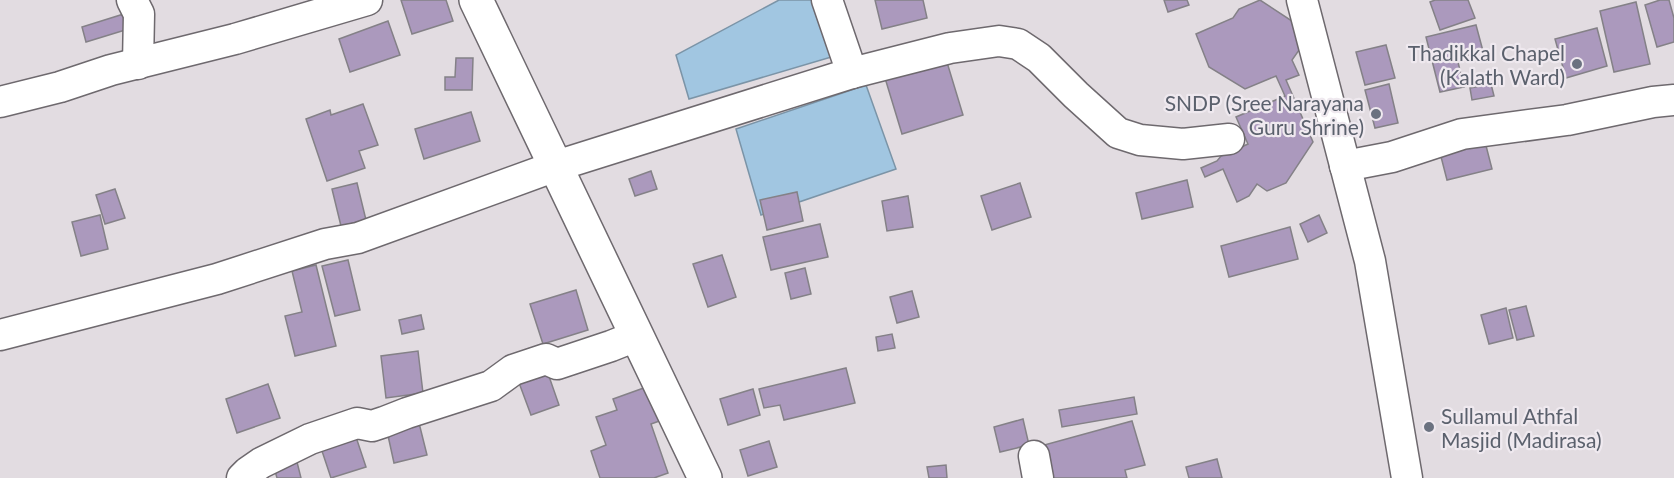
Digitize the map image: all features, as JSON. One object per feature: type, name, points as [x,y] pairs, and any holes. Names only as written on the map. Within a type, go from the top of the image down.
[{"type":"main road","points":[[476,0],[705,478]]},
{"type":"street","points":[[132,0],[139,14],[138,64]]},
{"type":"street","points":[[0,102],[236,39],[368,0]]},
{"type":"street","points":[[827,0],[852,73]]},
{"type":"street","points":[[1302,0],[1370,261],[1407,478]]},
{"type":"street","points":[[0,335],[217,279],[325,244],[358,238],[556,166],[852,73],[950,48],[999,41],[1018,45],[1039,58],[1118,133],[1140,140],[1184,144],[1230,139]]},
{"type":"street","points":[[1345,166],[1392,157],[1462,134],[1567,120],[1653,102],[1674,100]]},
{"type":"street","points":[[242,478],[261,463],[310,439],[357,423],[372,426],[491,386],[513,370],[546,359],[557,364],[636,336]]},
{"type":"water","points":[[779,0],[815,0],[838,55],[689,99],[676,55]]},
{"type":"water","points":[[866,85],[896,169],[761,215],[736,129]]},
{"type":"building","points":[[401,0],[446,0],[453,21],[412,34]]},
{"type":"building","points":[[875,0],[923,0],[927,18],[882,29]]},
{"type":"building","points":[[1164,0],[1187,0],[1189,5],[1168,12]]},
{"type":"building","points":[[1260,0],[1295,23],[1304,43],[1292,60],[1299,75],[1286,80],[1313,142],[1286,183],[1267,191],[1257,184],[1249,196],[1237,202],[1223,169],[1205,177],[1201,168],[1248,144],[1236,117],[1285,96],[1276,76],[1245,89],[1209,67],[1196,34],[1233,18],[1239,9]]},
{"type":"building","points":[[1468,0],[1475,18],[1440,30],[1430,2]]},
{"type":"building","points":[[1660,0],[1669,0],[1674,18],[1674,42],[1657,47],[1645,5]]},
{"type":"building","points":[[1636,2],[1650,64],[1614,72],[1600,11]]},
{"type":"building","points":[[130,12],[135,27],[86,42],[82,27]]},
{"type":"building","points":[[388,21],[400,55],[350,72],[339,39]]},
{"type":"building","points":[[1476,25],[1483,51],[1457,58],[1464,87],[1440,92],[1426,37]]},
{"type":"building","points":[[1597,28],[1607,66],[1566,78],[1555,39]]},
{"type":"building","points":[[1386,45],[1395,78],[1365,85],[1356,52]]},
{"type":"building","points":[[456,58],[473,58],[472,90],[445,90],[445,77],[455,77]]},
{"type":"building","points":[[946,59],[963,115],[902,134],[885,78]]},
{"type":"building","points":[[1389,84],[1398,123],[1375,128],[1365,90]]},
{"type":"building","points":[[1491,84],[1494,96],[1472,100],[1470,88]]},
{"type":"building","points":[[363,104],[378,145],[359,151],[365,168],[327,181],[306,119],[330,110],[331,115]]},
{"type":"building","points":[[471,112],[480,141],[424,159],[415,129]]},
{"type":"building","points":[[1483,134],[1492,169],[1447,180],[1438,145]]},
{"type":"building","points":[[651,171],[657,189],[635,196],[629,179]]},
{"type":"building","points":[[1187,180],[1193,207],[1142,219],[1136,193]]},
{"type":"building","points":[[357,183],[366,220],[341,226],[332,189]]},
{"type":"building","points":[[1020,183],[1031,217],[992,230],[981,196]]},
{"type":"building","points":[[115,189],[125,218],[105,224],[96,195]]},
{"type":"building","points":[[797,192],[803,221],[767,230],[760,200]]},
{"type":"building","points":[[908,196],[913,227],[887,231],[882,201]]},
{"type":"building","points":[[100,215],[108,249],[81,256],[72,222]]},
{"type":"building","points":[[1319,215],[1327,233],[1308,242],[1300,224]]},
{"type":"building","points":[[820,224],[828,257],[771,270],[763,237]]},
{"type":"building","points":[[1290,227],[1298,259],[1229,277],[1221,246]]},
{"type":"building","points":[[722,255],[736,297],[708,307],[693,264]]},
{"type":"building","points":[[348,260],[360,310],[335,316],[322,266]]},
{"type":"building","points":[[316,265],[336,346],[295,356],[285,316],[302,312],[292,271]]},
{"type":"building","points":[[805,268],[811,294],[791,299],[785,273]]},
{"type":"building","points":[[576,290],[588,330],[543,344],[530,304]]},
{"type":"building","points":[[912,291],[919,317],[897,323],[890,297]]},
{"type":"building","points":[[1526,306],[1534,336],[1517,340],[1509,310]]},
{"type":"building","points":[[1506,308],[1513,338],[1489,344],[1481,315]]},
{"type":"building","points":[[421,315],[424,329],[402,334],[399,320]]},
{"type":"building","points":[[892,334],[895,348],[878,351],[876,337]]},
{"type":"building","points":[[418,351],[423,393],[386,398],[381,356]]},
{"type":"building","points":[[544,362],[559,405],[531,415],[515,372]]},
{"type":"building","points":[[846,368],[855,403],[784,420],[780,405],[764,408],[759,389]]},
{"type":"building","points":[[268,384],[280,418],[237,433],[226,399]]},
{"type":"building","points":[[652,385],[665,419],[651,424],[668,473],[654,478],[600,478],[591,451],[606,445],[596,417],[617,410],[613,399]]},
{"type":"building","points":[[753,389],[760,415],[728,425],[720,399]]},
{"type":"building","points":[[1134,397],[1137,414],[1062,427],[1059,410]]},
{"type":"building","points":[[1023,419],[1029,445],[1000,452],[994,427]]},
{"type":"building","points":[[1132,421],[1145,465],[1125,470],[1127,478],[1045,478],[1037,447]]},
{"type":"building","points":[[419,423],[427,455],[394,463],[387,431]]},
{"type":"building","points":[[353,428],[366,467],[331,478],[318,439]]},
{"type":"building","points":[[769,441],[777,467],[748,476],[740,450]]},
{"type":"building","points":[[295,454],[301,478],[277,478],[272,460]]},
{"type":"building","points":[[1217,459],[1222,478],[1189,478],[1186,467]]},
{"type":"building","points":[[946,465],[947,478],[929,478],[927,467]]},
{"type":"place","name":"Thadikkal Chapel (Kalath Ward)","points":[[1577,64]]},
{"type":"place","name":"SNDP (Sree Narayana Guru Shrine)","points":[[1376,114]]},
{"type":"place","name":"Sullamul Athfal Masjid (Madirasa)","points":[[1429,427]]}]
